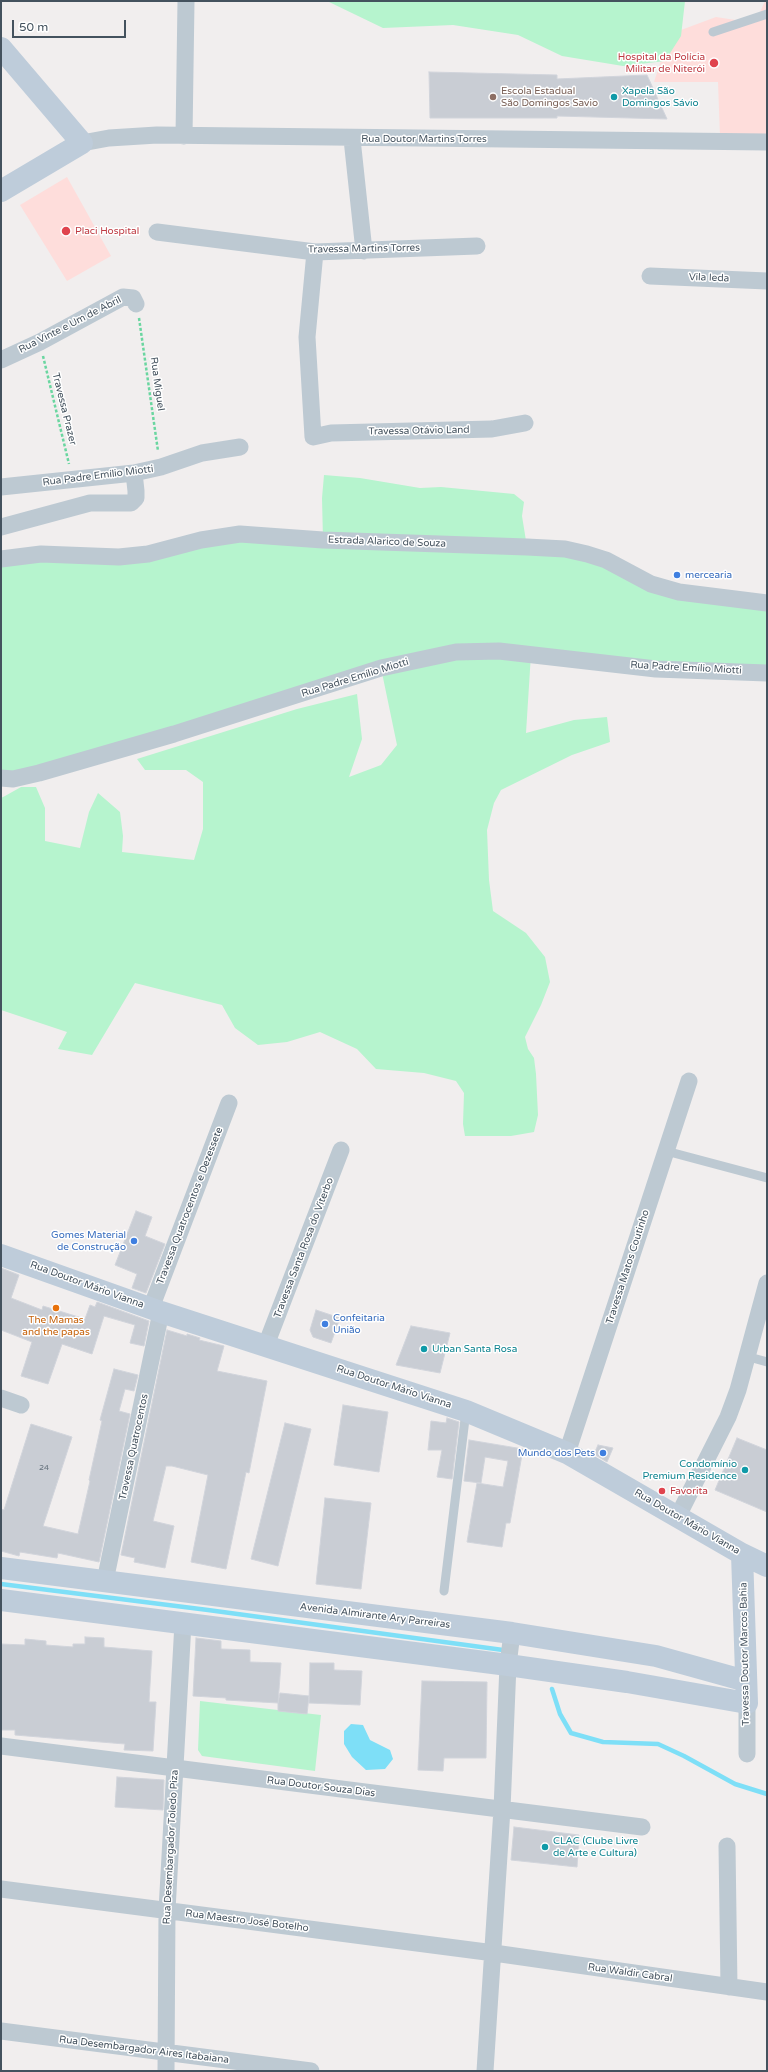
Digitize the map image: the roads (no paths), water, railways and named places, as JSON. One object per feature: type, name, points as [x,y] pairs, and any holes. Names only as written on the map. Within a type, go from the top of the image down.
[{"type":"street","points":[[184,136],[186,1]]},
{"type":"street","points":[[1,48],[82,144],[1,191]]},
{"type":"street","name":"Rua Doutor Martins Torres","points":[[82,144],[129,136],[767,142]]},
{"type":"street","points":[[352,139],[364,251]]},
{"type":"street","name":"Travessa Martins Torres","points":[[157,232],[315,252],[477,246]]},
{"type":"street","name":"Travessa Otávio Land","points":[[315,252],[307,337],[313,437],[336,433],[492,429],[526,423]]},
{"type":"street","name":"Vila Ieda","points":[[650,276],[767,281]]},
{"type":"street","name":"Rua Vinte e Um de Abril","points":[[3,354],[40,342],[122,297],[133,298],[136,304]]},
{"type":"street","name":"Rua Padre Emílio Miotti","points":[[1,487],[134,473],[161,467],[202,453],[240,447]]},
{"type":"street","points":[[1,527],[90,503],[131,503],[136,498],[134,473]]},
{"type":"street","name":"Estrada Alarico de Souza","points":[[1,559],[41,554],[119,557],[148,554],[201,540],[240,534],[323,540],[527,547],[565,550],[587,554],[606,560],[651,584],[679,592],[767,603]]},
{"type":"street","name":"Rua Padre Emílio Miotti","points":[[1,778],[13,779],[39,773],[174,734],[381,668],[456,652],[499,651],[656,669],[767,673]]},
{"type":"street","name":"Travessa Matos Coutinho","points":[[566,1453],[689,1081]]},
{"type":"street","name":"Travessa Quatrocentos e Dezessete","points":[[156,1310],[229,1103]]},
{"type":"street","name":"Travessa Santa Rosa do Viterbo","points":[[266,1345],[341,1150]]},
{"type":"street","name":"Rua Doutor Mário Vianna","points":[[1,1255],[156,1310],[466,1411],[566,1453],[742,1554],[767,1566]]},
{"type":"street","points":[[678,1516],[728,1417],[748,1357],[767,1283]]},
{"type":"street","name":"Travessa Quatrocentos","points":[[105,1581],[156,1310]]},
{"type":"street","points":[[1,1398],[21,1405]]},
{"type":"street","name":"Travessa Doutor Marcos Bahia","points":[[742,1554],[747,1703],[747,1754]]},
{"type":"street","name":"Avenida Almirante Ary Parreiras","points":[[1,1568],[512,1633],[656,1656],[746,1681]]},
{"type":"street","points":[[1,1600],[508,1665],[627,1682],[747,1703]]},
{"type":"street","name":"Rua Desembargador Toledo Piza","points":[[166,2071],[167,1910],[183,1624]]},
{"type":"street","points":[[486,2071],[502,1809],[508,1665],[512,1633]]},
{"type":"street","name":"Rua Doutor Souza Dias","points":[[1,1746],[642,1827]]},
{"type":"street","points":[[727,1846],[729,1987]]},
{"type":"street","name":"Rua Maestro José Botelho","points":[[1,1889],[494,1954]]},
{"type":"street","name":"Rua Waldir Cabral","points":[[494,1954],[767,1992]]},
{"type":"street","name":"Rua Desembargador Aires Itabaiana","points":[[1,2031],[311,2071]]},
{"type":"lane","points":[[713,32],[767,14]]},
{"type":"lane","points":[[666,1151],[767,1178]]},
{"type":"lane","points":[[748,1357],[767,1362]]},
{"type":"lane","points":[[444,1591],[466,1411]]},
{"type":"water","points":[[351,1724],[363,1725],[370,1740],[390,1750],[393,1759],[385,1769],[366,1770],[352,1757],[344,1744],[344,1731]]},
{"type":"waterway","points":[[1,1584],[208,1610],[503,1650]]},
{"type":"waterway","points":[[552,1689],[560,1714],[571,1733],[603,1742],[658,1744],[684,1756],[735,1784],[767,1794]]},
{"type":"place","name":"Hospital da Polícia Militar de Niterói","points":[[714,63]]},
{"type":"place","name":"Escola Estadual São Domingos Savio","points":[[493,97]]},
{"type":"place","name":"Xapela São Domingos Sávio","points":[[614,97]]},
{"type":"place","name":"Placi Hospital","points":[[66,231]]},
{"type":"place","name":"mercearia","points":[[677,575]]},
{"type":"place","name":"Gomes Material de Construção","points":[[134,1241]]},
{"type":"place","name":"The Mamas and the papas","points":[[56,1308]]},
{"type":"place","name":"Confeitaria União","points":[[325,1324]]},
{"type":"place","name":"Urban Santa Rosa","points":[[424,1349]]},
{"type":"place","name":"Mundo dos Pets","points":[[603,1453]]},
{"type":"place","name":"Condomínio Premium Residence","points":[[745,1470]]},
{"type":"place","name":"Favorita","points":[[662,1491]]},
{"type":"place","name":"CLAC (Clube Livre de Arte e Cultura)","points":[[545,1847]]}]
